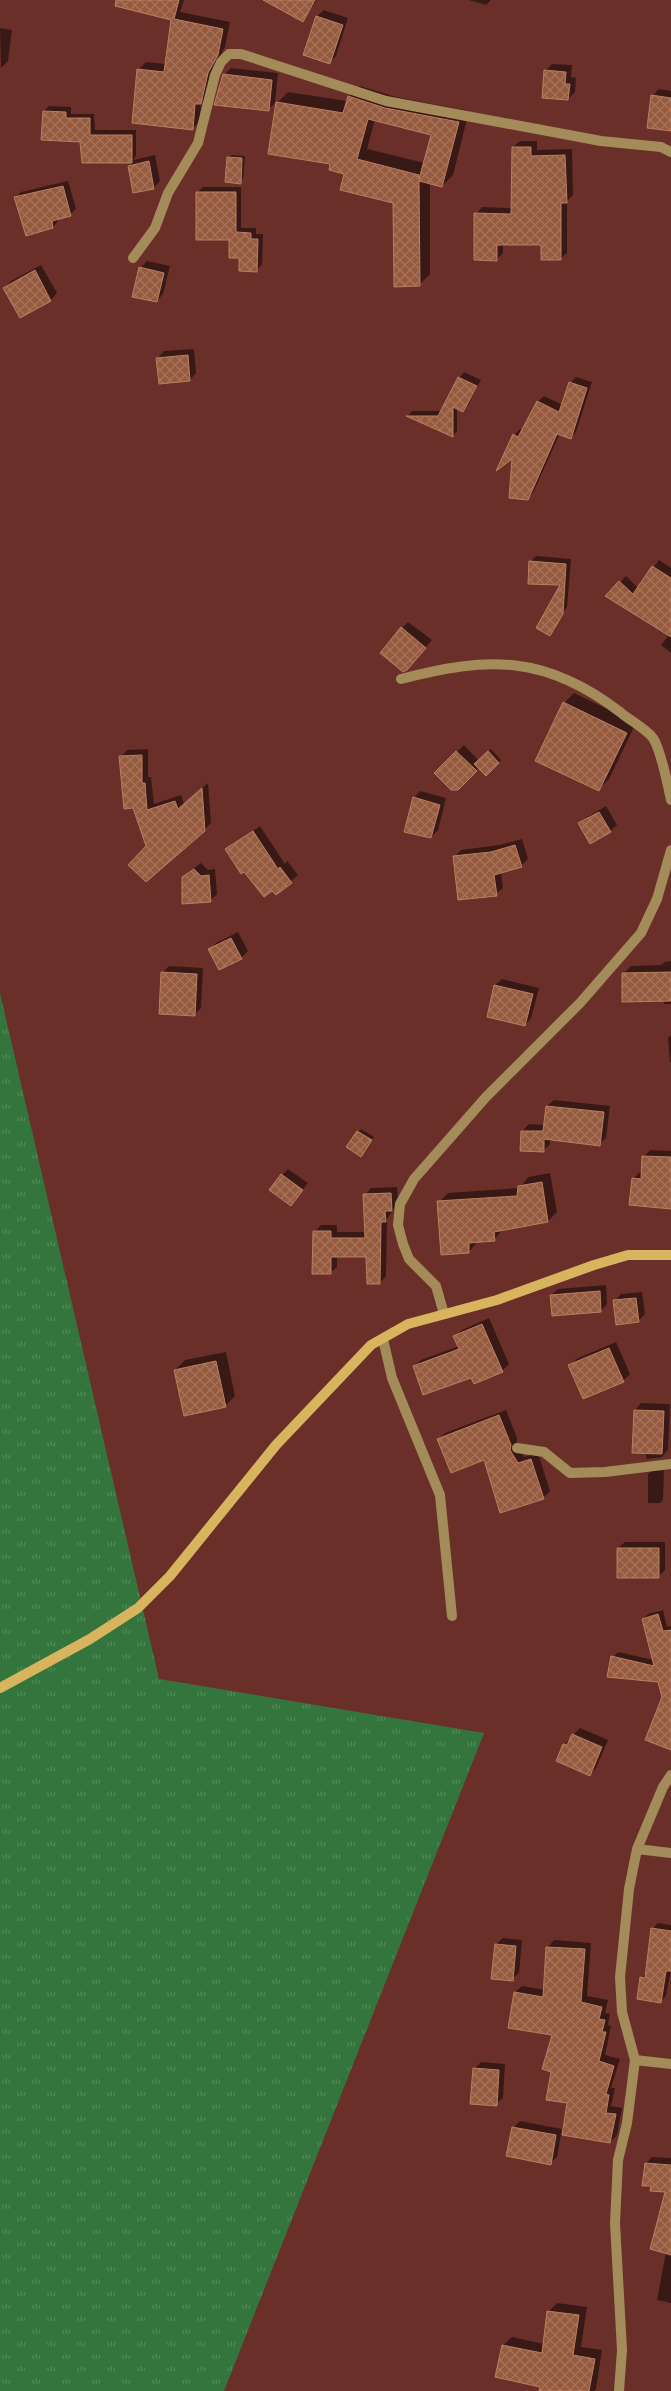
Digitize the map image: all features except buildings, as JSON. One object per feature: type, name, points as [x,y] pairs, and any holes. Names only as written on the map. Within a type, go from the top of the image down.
[{"type":"main road","points":[[0,1688],[90,1639],[138,1608],[170,1576],[276,1445],[370,1346],[408,1324],[497,1300],[628,1255],[671,1254]]},
{"type":"street","points":[[133,258],[155,228],[168,193],[198,143],[215,75],[229,54],[241,54],[340,88],[386,101],[601,141],[661,147],[671,152]]},
{"type":"street","points":[[401,679],[427,672],[481,664],[522,665],[562,676],[601,698],[653,738],[666,776],[671,800]]},
{"type":"street","points":[[444,1314],[436,1286],[409,1259],[402,1244],[398,1224],[400,1204],[414,1179],[486,1097],[580,1003],[641,933],[657,899],[671,850]]},
{"type":"street","points":[[383,1339],[392,1378],[440,1495],[452,1616]]},
{"type":"street","points":[[517,1448],[544,1452],[570,1473],[605,1472],[671,1464]]},
{"type":"street","points":[[619,2391],[622,2350],[618,2299],[616,2205],[618,2160],[627,2123],[635,2060],[622,2012],[620,1977],[629,1889],[637,1849],[663,1787],[671,1775]]},
{"type":"street","points":[[637,1849],[671,1853]]},
{"type":"street","points":[[635,2060],[671,2064]]},
{"type":"green space","points":[[0,993],[159,1679],[484,1733],[224,2391],[0,2391]]}]
